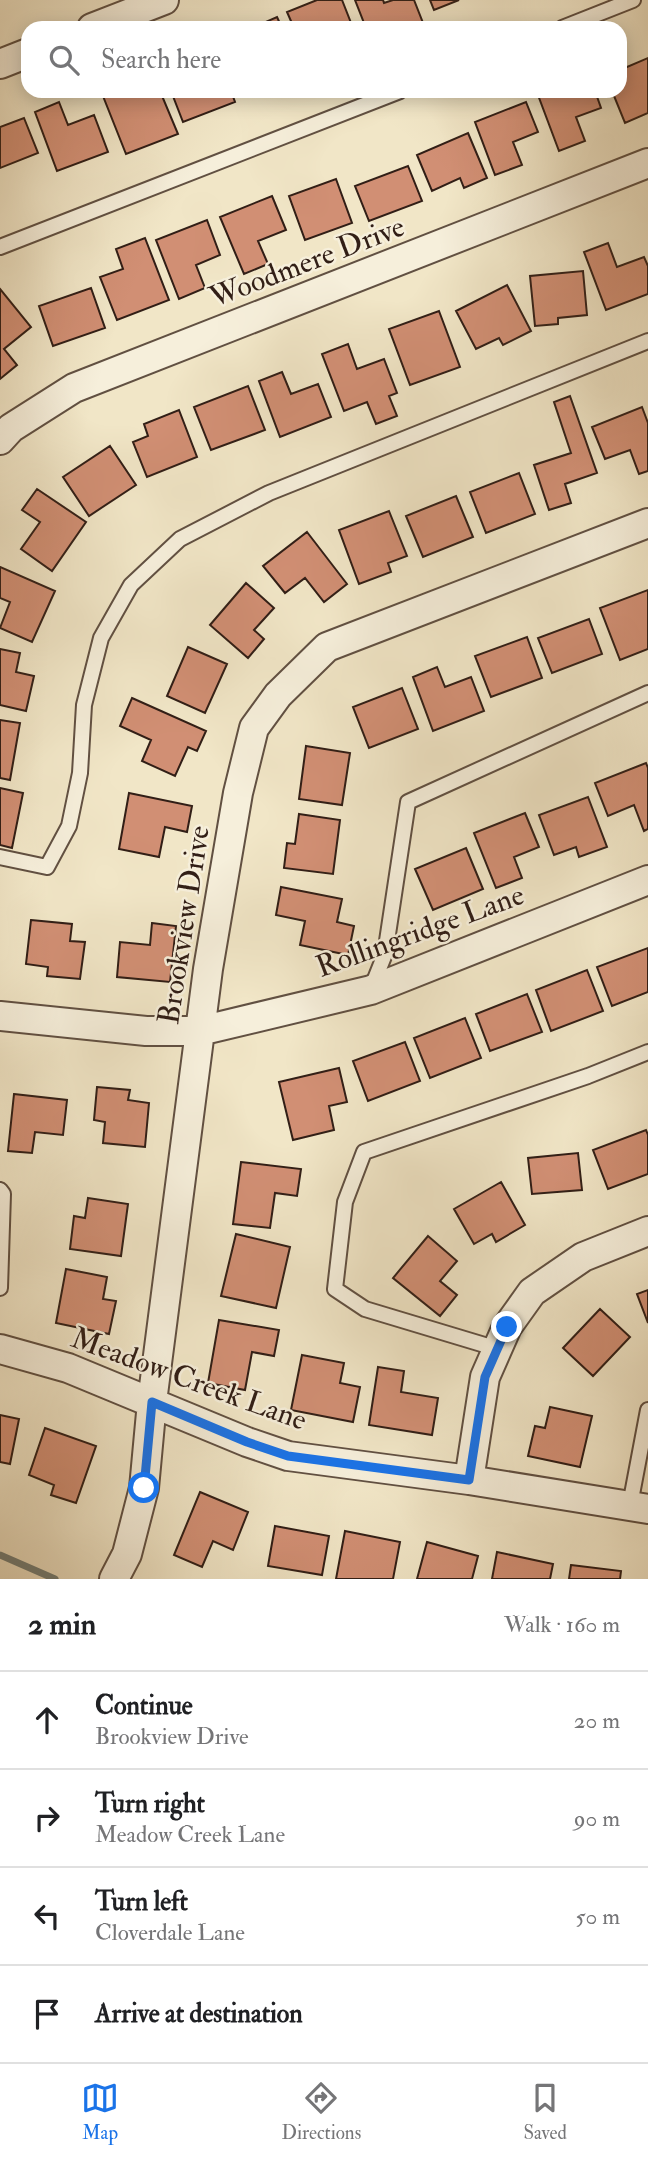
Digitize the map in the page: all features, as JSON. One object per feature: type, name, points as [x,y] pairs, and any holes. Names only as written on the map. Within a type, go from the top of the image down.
[{"type":"street","points":[[110,21],[164,0]]},
{"type":"street","points":[[0,64],[21,56]]},
{"type":"street","name":"Woodmere Drive","points":[[0,440],[11,428],[75,388],[648,163]]},
{"type":"street","name":"Brookview Drive","points":[[114,1579],[127,1554],[144,1488],[152,1402],[200,1031],[238,793],[254,728],[278,695],[327,647],[648,523]]},
{"type":"street","name":"Rollingridge Lane","points":[[0,1016],[146,1031],[200,1031],[370,990],[648,880]]},
{"type":"street","points":[[469,1480],[485,1377],[507,1327],[532,1292],[583,1257],[648,1231]]},
{"type":"street","name":"Meadow Creek Lane","points":[[0,1349],[68,1368],[247,1442],[288,1456],[469,1480],[639,1507]]},
{"type":"lane","points":[[580,21],[633,0]]},
{"type":"lane","points":[[0,247],[382,98]]},
{"type":"lane","points":[[0,856],[47,867],[69,826],[79,773],[84,705],[101,638],[131,585],[180,539],[269,493],[648,341]]},
{"type":"lane","points":[[370,990],[385,954],[408,802],[648,693]]},
{"type":"lane","points":[[498,1349],[365,1309],[335,1289],[345,1202],[364,1152],[587,1076],[648,1052]]},
{"type":"lane","points":[[0,1190],[3,1194],[0,1288]]},
{"type":"lane","points":[[639,1507],[648,1410]]},
{"type":"building","points":[[317,0],[342,0],[350,21],[291,21],[287,12]]},
{"type":"building","points":[[355,0],[383,0],[384,3],[414,0],[422,21],[363,21]]},
{"type":"building","points":[[430,0],[459,0],[434,10]]},
{"type":"building","points":[[648,58],[648,113],[625,123],[615,98],[627,98],[627,67]]},
{"type":"building","points":[[104,98],[163,98],[178,134],[126,154]]},
{"type":"building","points":[[174,98],[234,98],[235,102],[183,122]]},
{"type":"building","points":[[539,98],[597,98],[601,108],[576,117],[585,141],[559,151]]},
{"type":"building","points":[[59,102],[68,125],[94,115],[108,152],[57,171],[35,112]]},
{"type":"building","points":[[526,102],[538,132],[513,142],[522,165],[495,175],[475,122]]},
{"type":"building","points":[[24,118],[38,153],[0,168],[0,127]]},
{"type":"building","points":[[468,133],[487,178],[464,188],[460,178],[432,191],[417,155]]},
{"type":"building","points":[[408,166],[422,201],[369,221],[355,186]]},
{"type":"building","points":[[336,179],[352,223],[305,240],[289,196]]},
{"type":"building","points":[[272,196],[286,230],[258,241],[268,264],[244,274],[220,217]]},
{"type":"building","points":[[207,220],[220,255],[196,265],[205,288],[179,299],[156,240]]},
{"type":"building","points":[[145,238],[169,300],[117,320],[100,277],[123,269],[116,249]]},
{"type":"building","points":[[608,243],[617,267],[644,257],[648,266],[648,294],[606,310],[584,252]]},
{"type":"building","points":[[583,271],[587,315],[558,318],[558,324],[535,326],[530,276]]},
{"type":"building","points":[[507,285],[531,331],[503,345],[499,338],[476,349],[456,311]]},
{"type":"building","points":[[91,288],[105,328],[53,346],[39,306]]},
{"type":"building","points":[[0,289],[31,327],[4,349],[17,365],[0,379]]},
{"type":"building","points":[[439,311],[460,367],[410,385],[389,329]]},
{"type":"building","points":[[348,344],[357,369],[384,359],[397,393],[389,396],[397,416],[376,424],[367,402],[344,411],[322,354]]},
{"type":"building","points":[[282,372],[291,394],[318,384],[331,417],[280,437],[259,381]]},
{"type":"building","points":[[248,386],[265,430],[211,450],[194,407]]},
{"type":"building","points":[[570,396],[597,473],[565,484],[571,503],[549,510],[534,465],[571,453],[554,402]]},
{"type":"building","points":[[642,407],[648,423],[648,471],[639,474],[630,450],[605,459],[592,427]]},
{"type":"building","points":[[179,410],[197,457],[147,477],[133,442],[148,436],[144,424]]},
{"type":"building","points":[[110,446],[136,485],[89,516],[63,477]]},
{"type":"building","points":[[519,473],[535,514],[486,533],[470,492]]},
{"type":"building","points":[[37,489],[86,522],[52,571],[21,549],[40,522],[22,510]]},
{"type":"building","points":[[456,496],[473,537],[423,557],[406,516]]},
{"type":"building","points":[[389,511],[407,556],[388,563],[391,572],[359,584],[339,530]]},
{"type":"building","points":[[307,532],[347,584],[324,602],[305,578],[285,593],[263,566]]},
{"type":"building","points":[[0,567],[55,591],[32,642],[0,628],[10,602],[0,598]]},
{"type":"building","points":[[246,583],[274,608],[254,630],[264,639],[248,658],[210,625]]},
{"type":"building","points":[[648,590],[648,649],[620,660],[600,608]]},
{"type":"building","points":[[589,619],[602,654],[552,673],[538,638]]},
{"type":"building","points":[[527,637],[542,678],[491,697],[475,656]]},
{"type":"building","points":[[188,647],[227,664],[205,713],[167,696]]},
{"type":"building","points":[[0,649],[20,653],[16,672],[34,676],[26,711],[0,705]]},
{"type":"building","points":[[437,667],[445,687],[471,677],[484,711],[433,731],[413,677]]},
{"type":"building","points":[[402,688],[418,729],[369,748],[353,707]]},
{"type":"building","points":[[132,698],[206,731],[197,751],[188,747],[175,776],[142,761],[151,740],[120,726]]},
{"type":"building","points":[[0,720],[20,723],[10,780],[0,778]]},
{"type":"building","points":[[306,746],[350,753],[342,805],[299,799]]},
{"type":"building","points":[[646,763],[648,829],[644,831],[634,805],[608,816],[595,783]]},
{"type":"building","points":[[0,788],[23,793],[12,848],[0,845]]},
{"type":"building","points":[[129,793],[192,806],[187,832],[165,827],[159,857],[119,849]]},
{"type":"building","points":[[588,797],[607,847],[579,857],[576,847],[554,855],[539,815]]},
{"type":"building","points":[[525,813],[539,847],[514,857],[522,878],[496,888],[474,833]]},
{"type":"building","points":[[299,814],[340,820],[333,874],[284,868],[287,843],[295,844]]},
{"type":"building","points":[[466,848],[483,889],[433,910],[415,869]]},
{"type":"building","points":[[281,887],[342,899],[337,922],[354,926],[348,955],[300,945],[305,921],[276,915]]},
{"type":"building","points":[[31,920],[72,924],[70,941],[85,942],[80,979],[47,976],[48,967],[26,964]]},
{"type":"building","points":[[152,923],[176,926],[170,982],[117,977],[120,942],[150,945]]},
{"type":"building","points":[[648,948],[648,992],[612,1006],[597,967]]},
{"type":"building","points":[[587,970],[603,1011],[551,1031],[536,990]]},
{"type":"building","points":[[527,994],[542,1032],[490,1051],[476,1014]]},
{"type":"building","points":[[465,1018],[481,1058],[430,1078],[414,1038]]},
{"type":"building","points":[[405,1042],[420,1081],[368,1101],[353,1061]]},
{"type":"building","points":[[339,1068],[347,1102],[329,1106],[334,1130],[293,1140],[279,1082]]},
{"type":"building","points":[[97,1087],[130,1090],[128,1100],[149,1103],[145,1147],[103,1143],[105,1122],[94,1120]]},
{"type":"building","points":[[14,1094],[67,1100],[63,1135],[35,1132],[32,1153],[8,1151]]},
{"type":"building","points":[[646,1130],[648,1174],[608,1189],[593,1150]]},
{"type":"building","points":[[578,1153],[582,1190],[532,1194],[528,1158]]},
{"type":"building","points":[[241,1162],[301,1169],[297,1196],[275,1193],[270,1228],[233,1224]]},
{"type":"building","points":[[501,1182],[525,1225],[496,1242],[492,1234],[474,1244],[454,1209]]},
{"type":"building","points":[[88,1198],[128,1204],[121,1256],[70,1249],[74,1216],[85,1218]]},
{"type":"building","points":[[236,1234],[290,1247],[276,1308],[221,1296]]},
{"type":"building","points":[[428,1236],[457,1261],[440,1281],[457,1295],[440,1316],[393,1278]]},
{"type":"building","points":[[66,1269],[107,1277],[103,1299],[116,1301],[109,1334],[56,1323]]},
{"type":"building","points":[[648,1290],[648,1323],[637,1294]]},
{"type":"building","points":[[600,1309],[630,1337],[593,1376],[563,1348]]},
{"type":"building","points":[[219,1320],[279,1330],[274,1356],[252,1352],[245,1390],[208,1383]]},
{"type":"building","points":[[302,1355],[344,1363],[340,1383],[360,1387],[353,1422],[291,1410]]},
{"type":"building","points":[[378,1367],[404,1371],[401,1392],[438,1398],[432,1435],[369,1425]]},
{"type":"building","points":[[550,1407],[592,1416],[580,1467],[528,1456],[535,1426],[545,1428]]},
{"type":"building","points":[[0,1415],[19,1419],[10,1464],[0,1462]]},
{"type":"building","points":[[45,1428],[96,1446],[76,1503],[51,1495],[54,1485],[29,1475]]},
{"type":"building","points":[[200,1492],[248,1512],[233,1550],[213,1541],[202,1567],[174,1555]]},
{"type":"building","points":[[275,1526],[329,1536],[322,1575],[268,1566]]},
{"type":"building","points":[[345,1531],[400,1542],[393,1579],[336,1579]]},
{"type":"building","points":[[427,1542],[478,1556],[472,1579],[417,1579]]},
{"type":"building","points":[[497,1552],[553,1564],[550,1579],[492,1579]]},
{"type":"building","points":[[571,1565],[621,1571],[620,1579],[569,1579]]},
{"type":"waterway","points":[[0,1555],[55,1579]]},
{"type":"route","points":[[144,1488],[152,1402],[247,1442],[288,1456],[469,1480],[485,1377],[507,1327]]}]
